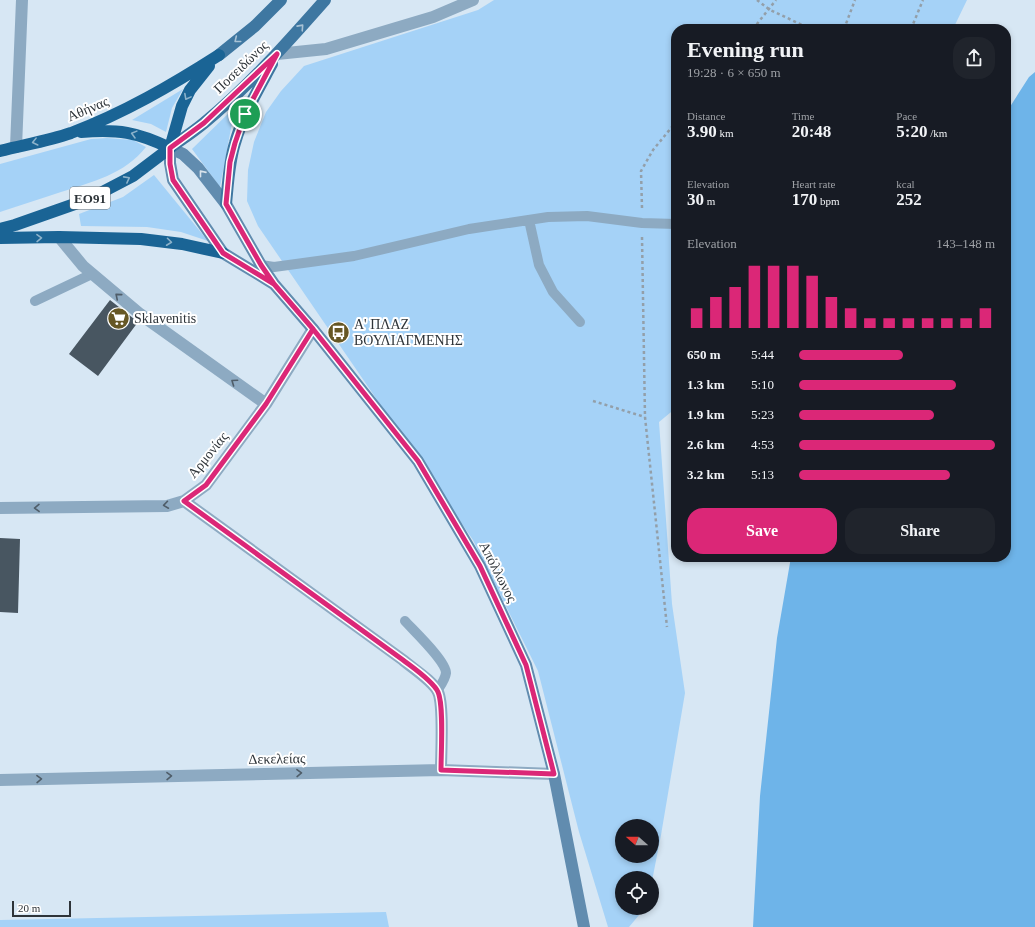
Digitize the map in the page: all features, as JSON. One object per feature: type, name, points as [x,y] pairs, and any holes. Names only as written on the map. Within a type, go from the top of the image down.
[{"type":"highway","name":"Ποσειδώνος","points":[[181,79],[219,55]]},
{"type":"highway","points":[[70,133],[102,130],[130,132],[170,148],[182,106],[187,96],[198,79],[219,55]]},
{"type":"highway","name":"Αθήνας","points":[[0,151],[70,133],[130,107],[181,79]]},
{"type":"highway","name":"ΕΟ91","points":[[0,229],[88,199],[133,176],[170,148]]},
{"type":"highway","points":[[0,238],[59,237],[141,239],[182,244],[223,253]]},
{"type":"main road","name":"Ποσειδώνος","points":[[219,55],[255,26],[281,0]]},
{"type":"main road","name":"Ποσειδώνος","points":[[170,148],[204,123],[277,54],[325,0]]},
{"type":"main road","points":[[226,204],[230,162],[235,143],[245,114],[277,54]]},
{"type":"street","points":[[16,147],[22,0]]},
{"type":"street","points":[[277,54],[326,49],[433,17],[473,0]]},
{"type":"street","points":[[170,148],[183,154],[198,168],[226,204],[261,265],[274,284],[223,253],[173,180],[170,164],[170,148]]},
{"type":"street","points":[[59,237],[83,266],[140,314],[266,404]]},
{"type":"street","name":"Απόλλωνος","points":[[274,284],[313,329],[418,461],[480,566],[526,665],[554,774],[584,927]]},
{"type":"street","name":"Αρμονίας","points":[[0,508],[167,506],[184,501],[206,485],[266,404],[313,329]]},
{"type":"street","points":[[184,501],[421,674],[437,691],[441,702],[441,770]]},
{"type":"street","name":"Δεκελείας","points":[[0,780],[441,770],[554,774]]},
{"type":"lane","points":[[261,265],[274,267],[354,256],[469,230],[548,217],[587,216],[642,223],[671,224]]},
{"type":"lane","points":[[529,220],[539,265],[553,292],[580,322]]},
{"type":"lane","points":[[35,301],[92,274]]},
{"type":"lane","points":[[405,621],[442,662],[446,673],[443,682],[437,691]]},
{"type":"path","points":[[757,0],[770,10],[800,24]]},
{"type":"path","points":[[757,24],[770,10],[776,0]]},
{"type":"path","points":[[846,24],[856,0]]},
{"type":"path","points":[[913,24],[922,0]]},
{"type":"path","points":[[667,627],[645,417],[641,171],[653,150],[671,128]]},
{"type":"path","points":[[593,401],[645,417]]},
{"type":"shaded area","points":[[494,0],[967,0],[955,24],[671,24],[671,412],[659,422],[672,604],[685,693],[659,845],[659,819],[615,819],[615,863],[656,863],[654,871],[615,871],[615,915],[639,915],[629,927],[608,927],[579,832],[538,671],[473,540],[258,226],[247,201],[248,170],[254,142],[266,112],[281,91],[304,66],[478,10]]},
{"type":"shaded area","points":[[1035,72],[1035,927],[753,927],[760,796],[777,638],[790,562],[1011,562],[1011,105],[1029,77]]},
{"type":"shaded area","points":[[183,89],[172,108],[166,132],[151,124],[132,120]]},
{"type":"shaded area","points":[[235,107],[220,187],[192,149]]},
{"type":"shaded area","points":[[107,138],[133,140],[146,147],[128,164],[107,176],[0,212],[0,164],[91,139]]},
{"type":"shaded area","points":[[154,175],[208,241],[181,232],[147,227],[81,226],[79,214],[123,197]]},
{"type":"shaded area","points":[[386,912],[389,927],[0,927],[0,920]]},
{"type":"building","points":[[110,300],[138,322],[98,376],[69,354]]},
{"type":"building","points":[[0,538],[20,539],[18,613],[0,612]]},
{"type":"place","name":"Sklavenitis","points":[[119,318]]},
{"type":"place","name":"Α' ΠΛΑΖ ΒΟΥΛΙΑΓΜΕΝΗΣ","points":[[339,332]]},
{"type":"route","points":[[245,114],[230,162],[226,204],[261,265],[274,284],[313,329],[266,404],[240,440],[206,485],[184,501],[421,674],[437,691],[441,702],[441,770],[554,774],[526,665],[480,566],[418,461],[313,329],[274,284],[223,253],[173,180],[170,164],[170,148],[204,123],[277,54],[245,114]]}]
